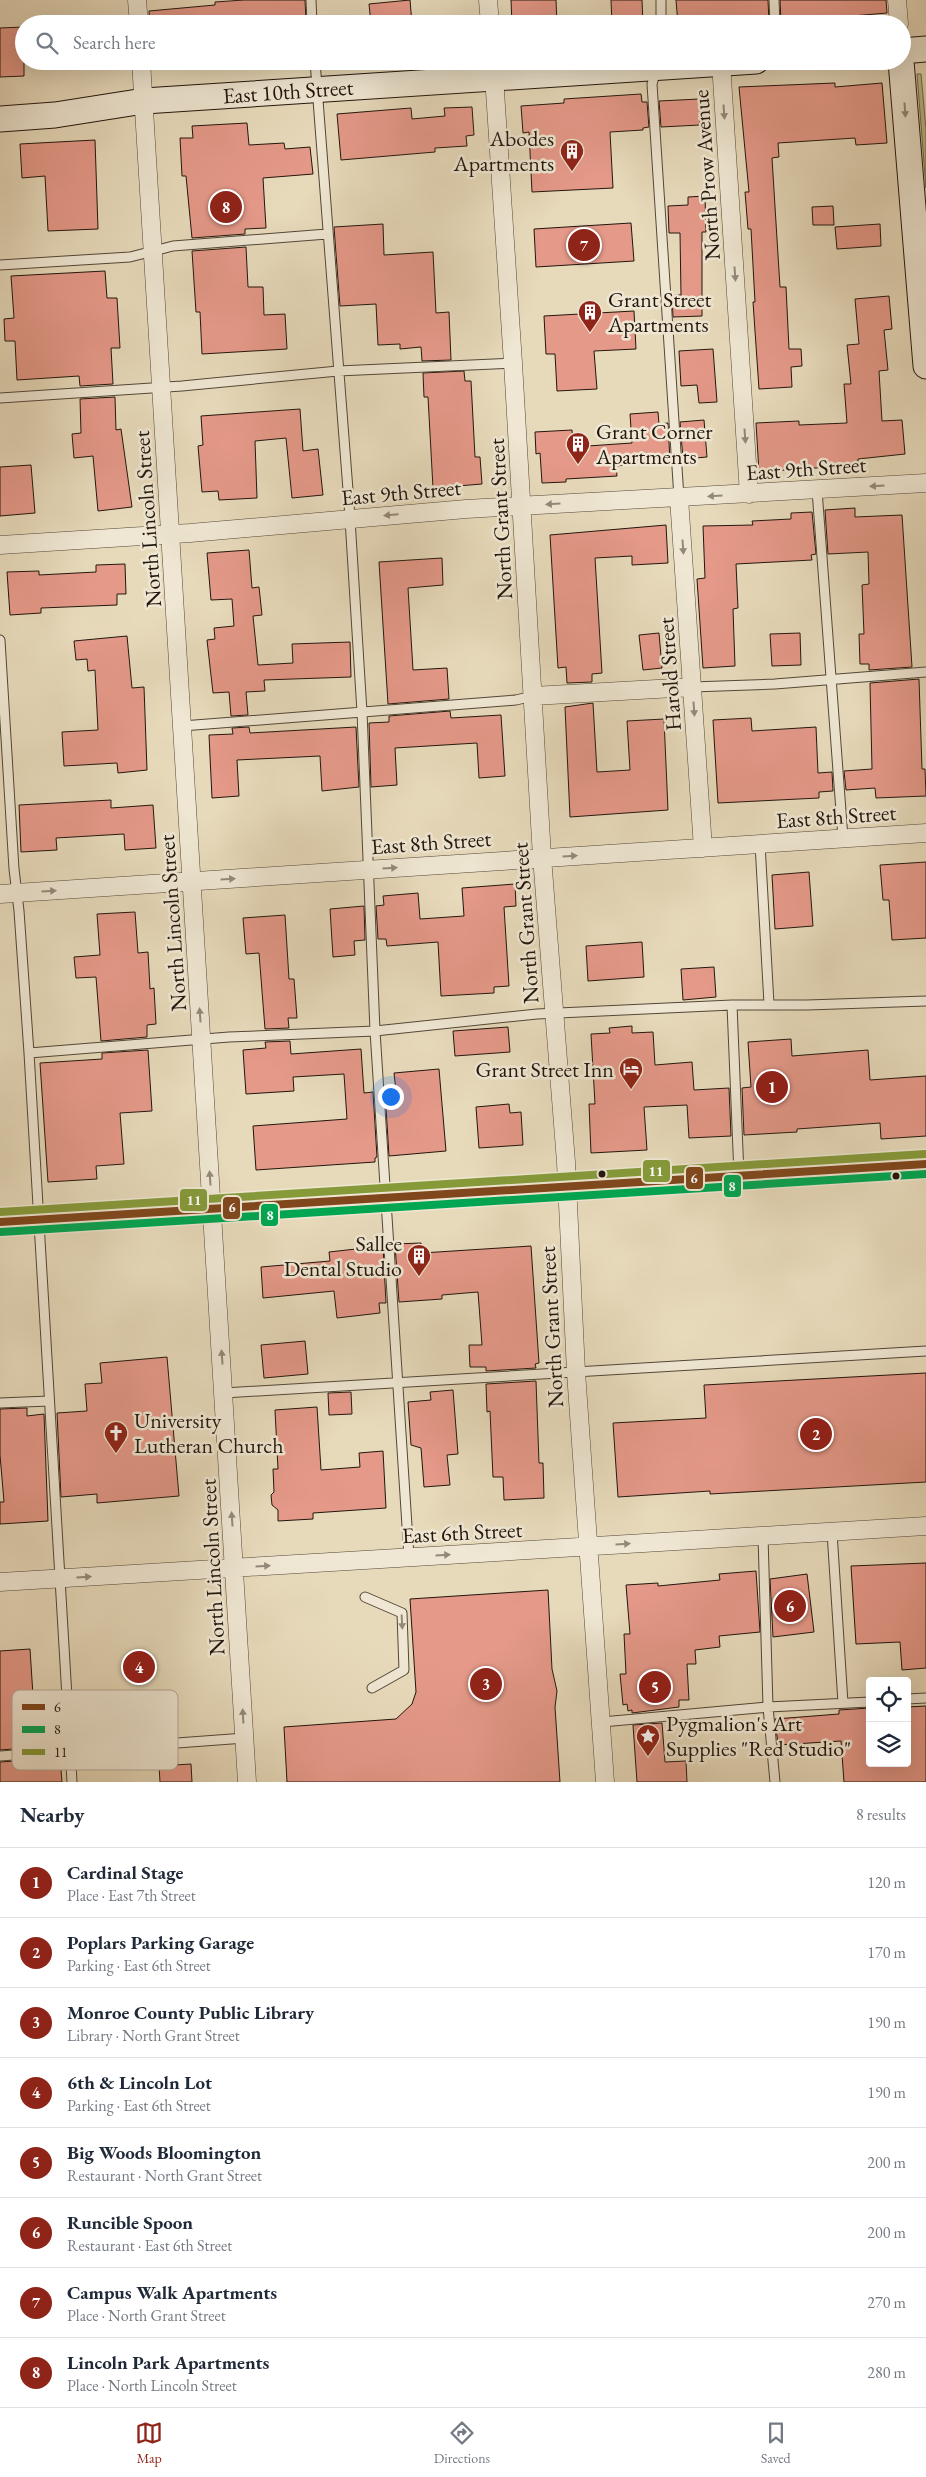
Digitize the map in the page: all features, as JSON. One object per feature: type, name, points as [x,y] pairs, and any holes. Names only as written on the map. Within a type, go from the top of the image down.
[{"type":"street","points":[[137,0],[138,15]]},
{"type":"street","points":[[488,0],[489,15]]},
{"type":"street","points":[[897,0],[898,15]]},
{"type":"street","points":[[911,50],[926,49]]},
{"type":"street","name":"North Lincoln Street","points":[[142,70],[247,1782]]},
{"type":"street","name":"East 10th Street","points":[[0,119],[55,115],[144,102],[475,78],[493,71],[517,70]]},
{"type":"street","name":"North Prow Avenue","points":[[721,70],[749,494]]},
{"type":"street","points":[[902,70],[926,366]]},
{"type":"street","name":"North Grant Street","points":[[493,71],[513,363],[542,857],[566,1186],[576,1372],[605,1782]]},
{"type":"street","name":"East 9th Street","points":[[0,545],[170,534],[521,506],[926,483]]},
{"type":"street","name":"Harold Street","points":[[679,498],[703,848]]},
{"type":"street","points":[[533,696],[692,687]]},
{"type":"street","name":"East 8th Street","points":[[9,893],[542,857],[926,834]]},
{"type":"street","points":[[0,1222],[926,1164]]},
{"type":"street","name":"East 6th Street","points":[[0,1582],[926,1526]]},
{"type":"lane","points":[[311,0],[312,15]]},
{"type":"lane","points":[[660,0],[661,15]]},
{"type":"lane","points":[[774,0],[775,15]]},
{"type":"lane","points":[[315,70],[362,712],[375,1031],[409,1557]]},
{"type":"lane","points":[[656,70],[652,84],[679,498]]},
{"type":"lane","points":[[0,265],[130,257],[174,246],[327,234]]},
{"type":"lane","points":[[0,398],[162,387],[338,371],[513,363]]},
{"type":"lane","points":[[817,490],[843,838]]},
{"type":"lane","points":[[0,640],[14,869],[9,893],[29,1053],[66,1690]]},
{"type":"lane","points":[[692,687],[926,672]]},
{"type":"lane","points":[[182,726],[516,700],[533,696]]},
{"type":"lane","points":[[760,844],[770,1004]]},
{"type":"lane","points":[[29,1053],[202,1040],[375,1031],[554,1014],[732,1005],[926,1001]]},
{"type":"lane","points":[[732,1005],[739,1176]]},
{"type":"lane","points":[[224,1392],[926,1351]]},
{"type":"lane","points":[[0,1404],[49,1400]]},
{"type":"lane","points":[[832,1532],[843,1703]]},
{"type":"lane","points":[[763,1536],[768,1707],[775,1782]]},
{"type":"lane","points":[[365,1597],[402,1614],[404,1670],[372,1688]]},
{"type":"lane","points":[[911,1699],[926,1698]]},
{"type":"lane","points":[[602,1722],[768,1707],[866,1702]]},
{"type":"lane","points":[[178,1743],[244,1738]]},
{"type":"green space","points":[[917,74],[921,74],[926,129],[926,188]]},
{"type":"building","points":[[305,0],[306,15],[149,15],[149,11],[215,5],[215,2]]},
{"type":"building","points":[[410,0],[411,15],[370,15],[369,4]]},
{"type":"building","points":[[511,0],[556,0],[557,15],[512,15]]},
{"type":"building","points":[[611,0],[642,0],[643,15],[612,15]]},
{"type":"building","points":[[676,0],[768,0],[769,15],[677,15]]},
{"type":"building","points":[[780,0],[886,0],[887,13],[864,15],[781,15]]},
{"type":"building","points":[[15,27],[15,70],[24,70],[24,76],[0,77],[0,28]]},
{"type":"building","points":[[835,83],[835,87],[882,83],[887,143],[856,145],[855,138],[778,143],[779,157],[772,158],[780,287],[786,287],[789,349],[801,349],[802,366],[791,367],[792,387],[759,389],[753,302],[755,302],[751,229],[748,229],[745,192],[749,192],[739,87]]},
{"type":"building","points":[[641,94],[642,102],[647,102],[649,127],[643,128],[643,130],[610,132],[613,188],[532,192],[529,132],[523,133],[521,106],[564,103],[564,99]]},
{"type":"building","points":[[699,99],[700,125],[661,127],[659,101]]},
{"type":"building","points":[[472,107],[474,135],[466,136],[467,146],[435,148],[435,152],[341,160],[337,114],[411,108],[412,119],[445,116],[444,108]]},
{"type":"building","points":[[247,123],[249,145],[284,143],[285,149],[310,147],[313,174],[263,178],[266,228],[245,229],[245,234],[192,238],[186,176],[182,176],[180,138],[193,138],[192,126]]},
{"type":"building","points":[[95,140],[98,229],[48,231],[45,176],[22,178],[20,144]]},
{"type":"building","points":[[705,196],[706,232],[702,232],[702,316],[673,317],[672,295],[681,295],[680,233],[669,233],[668,206],[688,205],[688,197]]},
{"type":"building","points":[[833,206],[834,225],[813,225],[812,207]]},
{"type":"building","points":[[631,223],[634,261],[536,267],[534,229]]},
{"type":"building","points":[[383,224],[384,255],[433,252],[436,313],[449,312],[451,360],[422,361],[421,347],[400,349],[400,344],[378,345],[376,304],[340,306],[334,227]]},
{"type":"building","points":[[880,224],[881,246],[837,249],[835,227]]},
{"type":"building","points":[[246,247],[248,287],[263,287],[264,315],[285,314],[287,349],[202,354],[200,312],[196,312],[192,251]]},
{"type":"building","points":[[105,271],[107,298],[117,298],[120,348],[111,348],[113,384],[80,386],[79,376],[17,380],[15,341],[5,341],[4,319],[14,318],[11,276]]},
{"type":"building","points":[[889,296],[892,329],[884,330],[888,370],[879,371],[882,421],[902,420],[905,454],[858,459],[858,465],[759,472],[756,423],[799,421],[799,425],[847,423],[844,384],[851,384],[847,345],[859,344],[855,299]]},
{"type":"building","name":"Grant Street Apartments","points":[[634,311],[636,349],[594,351],[597,389],[557,391],[555,354],[546,354],[544,316]]},
{"type":"building","points":[[713,349],[717,402],[699,403],[697,385],[681,386],[679,351]]},
{"type":"building","points":[[464,371],[465,381],[471,381],[475,457],[480,457],[482,484],[433,488],[428,397],[424,397],[423,373]]},
{"type":"building","points":[[115,397],[116,430],[121,429],[132,507],[98,511],[93,456],[74,458],[72,434],[81,433],[80,399]]},
{"type":"building","points":[[300,409],[303,451],[318,449],[323,495],[292,498],[286,438],[255,441],[257,498],[219,500],[218,491],[202,492],[198,446],[203,445],[201,416]]},
{"type":"building","points":[[658,412],[659,424],[668,423],[670,461],[616,466],[617,476],[566,479],[566,482],[542,483],[540,453],[536,454],[535,432],[572,430],[573,447],[632,443],[630,414]]},
{"type":"building","points":[[704,420],[707,457],[683,459],[680,422]]},
{"type":"building","points":[[31,465],[35,513],[0,516],[0,467]]},
{"type":"building","points":[[855,508],[855,517],[902,515],[912,667],[869,670],[869,664],[860,664],[859,634],[864,634],[862,585],[869,584],[868,552],[828,554],[825,510]]},
{"type":"building","points":[[812,512],[816,554],[811,555],[812,560],[736,564],[738,608],[733,609],[735,666],[703,668],[697,579],[705,578],[703,526],[753,525],[752,521],[791,519],[791,513]]},
{"type":"building","points":[[666,525],[668,563],[632,565],[632,556],[595,558],[602,673],[592,674],[592,682],[567,683],[566,667],[558,668],[550,535]]},
{"type":"building","points":[[249,550],[252,588],[259,587],[262,615],[253,616],[258,665],[293,663],[292,644],[350,642],[351,677],[264,680],[265,691],[246,692],[248,715],[231,716],[229,692],[213,693],[207,640],[215,639],[214,628],[234,626],[232,599],[211,600],[207,553]]},
{"type":"building","points":[[442,558],[443,585],[408,588],[413,670],[447,668],[449,699],[388,704],[379,562]]},
{"type":"building","points":[[125,564],[126,594],[117,594],[117,605],[41,608],[41,613],[10,615],[7,572],[39,571],[39,575],[96,572],[96,565]]},
{"type":"building","points":[[659,633],[662,668],[643,670],[639,635]]},
{"type":"building","points":[[800,633],[801,665],[772,666],[770,634]]},
{"type":"building","points":[[127,636],[132,688],[144,687],[147,770],[118,773],[117,763],[64,766],[62,732],[98,730],[95,670],[88,671],[87,659],[76,660],[74,641]]},
{"type":"building","points":[[919,679],[922,769],[925,769],[926,796],[876,798],[875,788],[846,790],[844,771],[872,769],[870,683]]},
{"type":"building","points":[[593,703],[597,772],[630,770],[627,721],[664,719],[668,810],[570,817],[565,707]]},
{"type":"building","points":[[450,711],[451,718],[501,715],[505,776],[479,778],[477,743],[395,748],[397,785],[371,787],[369,723],[389,722],[389,716]]},
{"type":"building","points":[[751,718],[752,731],[816,727],[818,773],[832,772],[833,791],[819,792],[819,798],[718,803],[713,720]]},
{"type":"building","points":[[249,727],[250,733],[356,727],[359,787],[322,791],[320,756],[237,760],[239,796],[212,798],[209,735],[233,734],[232,728]]},
{"type":"building","points":[[111,800],[111,808],[153,805],[156,848],[125,850],[124,834],[56,838],[57,850],[21,852],[19,805]]},
{"type":"building","points":[[926,862],[926,938],[892,940],[889,900],[883,900],[880,865]]},
{"type":"building","points":[[809,872],[813,926],[775,929],[772,875]]},
{"type":"building","points":[[515,884],[516,906],[504,907],[509,986],[494,987],[494,993],[441,996],[438,942],[387,946],[386,939],[378,939],[376,906],[384,905],[383,896],[418,893],[420,919],[464,916],[462,888]]},
{"type":"building","points":[[364,906],[365,940],[354,941],[355,955],[333,957],[330,909]]},
{"type":"building","points":[[135,912],[138,953],[148,952],[150,989],[154,988],[156,1024],[147,1025],[147,1037],[101,1041],[96,977],[76,978],[74,957],[100,955],[97,914]]},
{"type":"building","points":[[285,915],[289,979],[294,979],[297,1018],[288,1018],[289,1028],[265,1029],[259,953],[246,954],[243,918]]},
{"type":"building","points":[[642,942],[644,977],[588,981],[586,946]]},
{"type":"building","points":[[714,967],[716,997],[683,1000],[681,969]]},
{"type":"building","name":"Grant Street Inn","points":[[632,1026],[632,1033],[653,1032],[655,1065],[692,1062],[694,1090],[729,1088],[731,1136],[689,1138],[687,1105],[644,1107],[647,1150],[591,1153],[589,1104],[595,1104],[591,1034],[610,1033],[609,1028]]},
{"type":"building","points":[[508,1027],[510,1052],[455,1056],[453,1031]]},
{"type":"building","points":[[791,1039],[792,1056],[868,1050],[870,1080],[926,1076],[926,1136],[881,1139],[880,1123],[797,1129],[797,1132],[744,1135],[742,1088],[751,1087],[748,1042]]},
{"type":"building","points":[[290,1041],[291,1054],[361,1049],[364,1093],[373,1092],[377,1157],[375,1162],[256,1170],[253,1126],[347,1119],[344,1074],[293,1077],[294,1091],[246,1094],[243,1050],[266,1048],[265,1042]]},
{"type":"building","points":[[148,1050],[152,1111],[120,1113],[124,1164],[96,1166],[97,1179],[48,1182],[40,1063],[102,1059],[102,1053]]},
{"type":"building","points":[[439,1069],[446,1151],[389,1156],[385,1091],[396,1091],[394,1073]]},
{"type":"building","points":[[509,1104],[510,1113],[521,1112],[523,1145],[479,1148],[476,1107]]},
{"type":"building","points":[[421,1243],[422,1253],[531,1246],[539,1363],[535,1364],[536,1368],[486,1371],[486,1367],[470,1367],[469,1345],[482,1345],[478,1292],[442,1295],[442,1299],[399,1302],[395,1244]]},
{"type":"building","points":[[383,1246],[386,1303],[379,1303],[380,1313],[337,1318],[334,1291],[263,1298],[261,1267],[330,1261],[329,1252]]},
{"type":"building","points":[[305,1341],[308,1374],[264,1378],[261,1345]]},
{"type":"building","name":"University Lutheran Church","points":[[167,1357],[179,1496],[97,1503],[97,1494],[61,1497],[57,1413],[87,1411],[85,1384],[102,1383],[100,1363]]},
{"type":"building","points":[[926,1373],[926,1482],[710,1494],[710,1491],[618,1497],[613,1423],[706,1418],[704,1385]]},
{"type":"building","points":[[536,1381],[539,1463],[543,1463],[544,1498],[504,1500],[503,1477],[493,1477],[490,1411],[487,1412],[486,1384]]},
{"type":"building","points":[[453,1390],[458,1454],[447,1455],[450,1485],[424,1487],[421,1448],[411,1445],[408,1402],[431,1400],[430,1392]]},
{"type":"building","points":[[351,1392],[352,1414],[329,1415],[328,1393]]},
{"type":"building","points":[[317,1407],[321,1470],[360,1467],[359,1453],[383,1451],[386,1508],[313,1513],[313,1519],[278,1521],[278,1510],[272,1505],[271,1495],[274,1492],[273,1469],[278,1469],[275,1410]]},
{"type":"building","points":[[27,1408],[27,1416],[44,1414],[48,1521],[0,1524],[0,1502],[4,1502],[0,1455],[0,1409]]},
{"type":"building","points":[[926,1563],[926,1668],[902,1670],[900,1642],[856,1644],[851,1566]]},
{"type":"building","points":[[756,1571],[760,1632],[719,1636],[720,1647],[695,1650],[696,1664],[687,1664],[689,1700],[679,1700],[679,1707],[632,1713],[632,1710],[628,1711],[627,1704],[623,1705],[620,1674],[626,1674],[624,1634],[630,1634],[626,1585],[658,1583],[658,1586],[720,1580],[719,1574]]},
{"type":"building","points":[[807,1574],[814,1632],[773,1637],[770,1579]]},
{"type":"building","points":[[548,1590],[552,1669],[557,1691],[555,1707],[560,1782],[287,1782],[284,1727],[396,1719],[412,1704],[416,1692],[410,1599]]},
{"type":"building","points":[[30,1649],[33,1690],[12,1690],[12,1749],[0,1750],[0,1651]]},
{"type":"building","points":[[926,1706],[926,1782],[844,1782],[841,1741],[778,1745],[775,1719],[839,1714],[839,1710],[866,1708],[866,1767],[911,1767],[911,1707]]},
{"type":"building","points":[[662,1723],[665,1762],[686,1761],[687,1782],[637,1782],[633,1725]]},
{"type":"building","points":[[12,1761],[12,1770],[61,1770],[62,1782],[0,1782],[0,1762]]},
{"type":"building","points":[[191,1764],[192,1782],[160,1782],[159,1770],[178,1770],[178,1765]]},
{"type":"transit line","name":"11","points":[[0,1212],[925,1154]]},
{"type":"transit line","name":"6","points":[[0,1222],[926,1164]]},
{"type":"transit line","name":"8","points":[[1,1232],[926,1174]]},
{"type":"place","name":"Abodes Apartments","points":[[572,172]]},
{"type":"place","name":"Lincoln Park Apartments","points":[[226,207]]},
{"type":"place","name":"Campus Walk Apartments","points":[[584,245]]},
{"type":"place","name":"Grant Street Apartments","points":[[590,333]]},
{"type":"place","name":"Grant Corner Apartments","points":[[578,465]]},
{"type":"place","name":"Cardinal Stage","points":[[772,1087]]},
{"type":"place","name":"Grant Street Inn","points":[[631,1090]]},
{"type":"place","name":"Sallee Dental Studio","points":[[419,1277]]},
{"type":"place","name":"Poplars Parking Garage","points":[[816,1434]]},
{"type":"place","name":"University Lutheran Church","points":[[116,1454]]},
{"type":"place","name":"Runcible Spoon","points":[[790,1606]]},
{"type":"place","name":"6th & Lincoln Lot","points":[[139,1667]]},
{"type":"place","name":"Monroe County Public Library","points":[[486,1684]]},
{"type":"place","name":"Big Woods Bloomington","points":[[655,1687]]},
{"type":"place","name":"Pygmalion's Art Supplies \"Red Studio\"","points":[[648,1757]]}]
